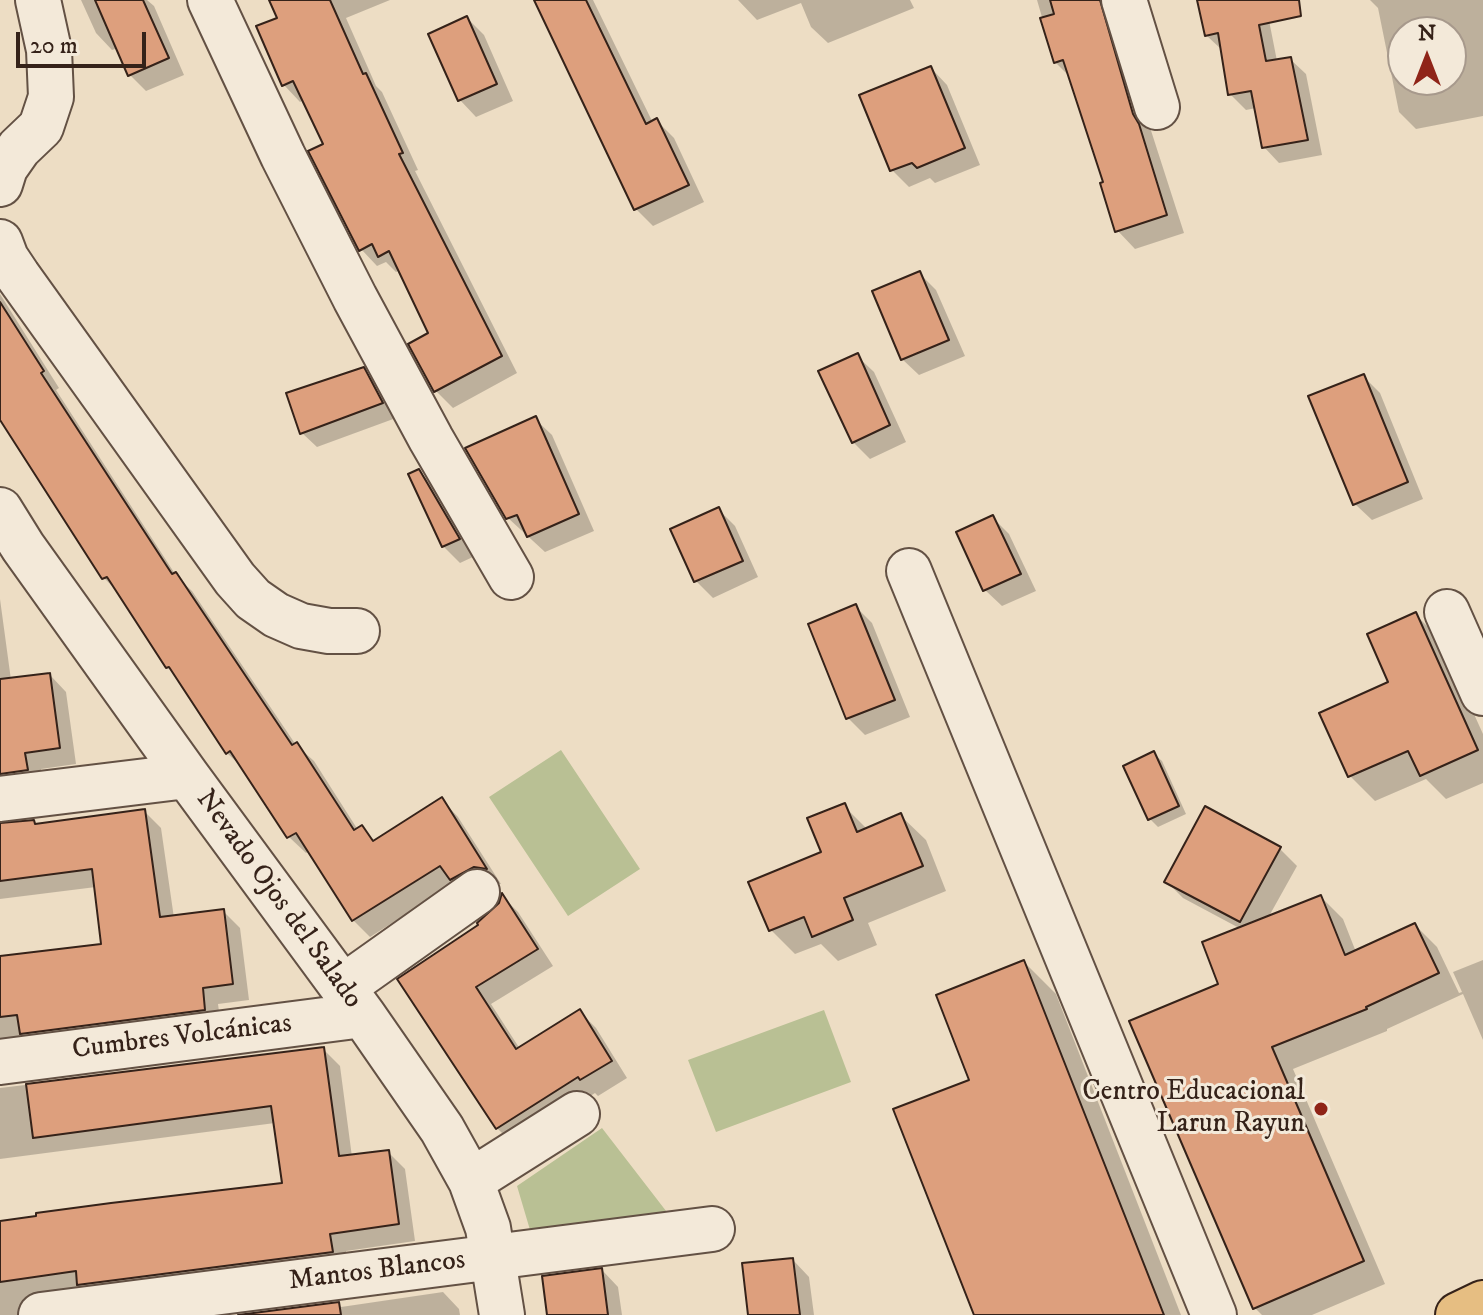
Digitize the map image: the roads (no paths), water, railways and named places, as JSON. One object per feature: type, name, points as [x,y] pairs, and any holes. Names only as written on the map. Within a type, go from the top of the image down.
[{"type":"main road","points":[[1458,1315],[1483,1303]]},
{"type":"street","points":[[0,184],[5,168],[19,148],[41,127],[51,97],[49,50],[38,0]]},
{"type":"street","points":[[210,0],[283,156],[355,298],[431,439],[511,577]]},
{"type":"street","points":[[1124,0],[1157,107]]},
{"type":"street","points":[[0,242],[18,276],[235,579],[253,599],[276,615],[301,626],[329,631],[357,631]]},
{"type":"street","name":"Nevado Ojos del Salado","points":[[0,510],[12,548],[187,776],[353,1001],[442,1129],[471,1181],[488,1228],[502,1315]]},
{"type":"street","points":[[909,571],[1214,1315]]},
{"type":"street","points":[[1447,612],[1483,693]]},
{"type":"street","points":[[0,799],[187,776]]},
{"type":"street","points":[[353,1001],[477,892]]},
{"type":"street","name":"Cumbres Volcánicas","points":[[0,1062],[353,1001]]},
{"type":"street","points":[[471,1181],[577,1114]]},
{"type":"street","name":"Mantos Blancos","points":[[41,1315],[712,1229]]},
{"type":"place","name":"Centro Educacional Larun Rayun","points":[[1321,1109]]}]
